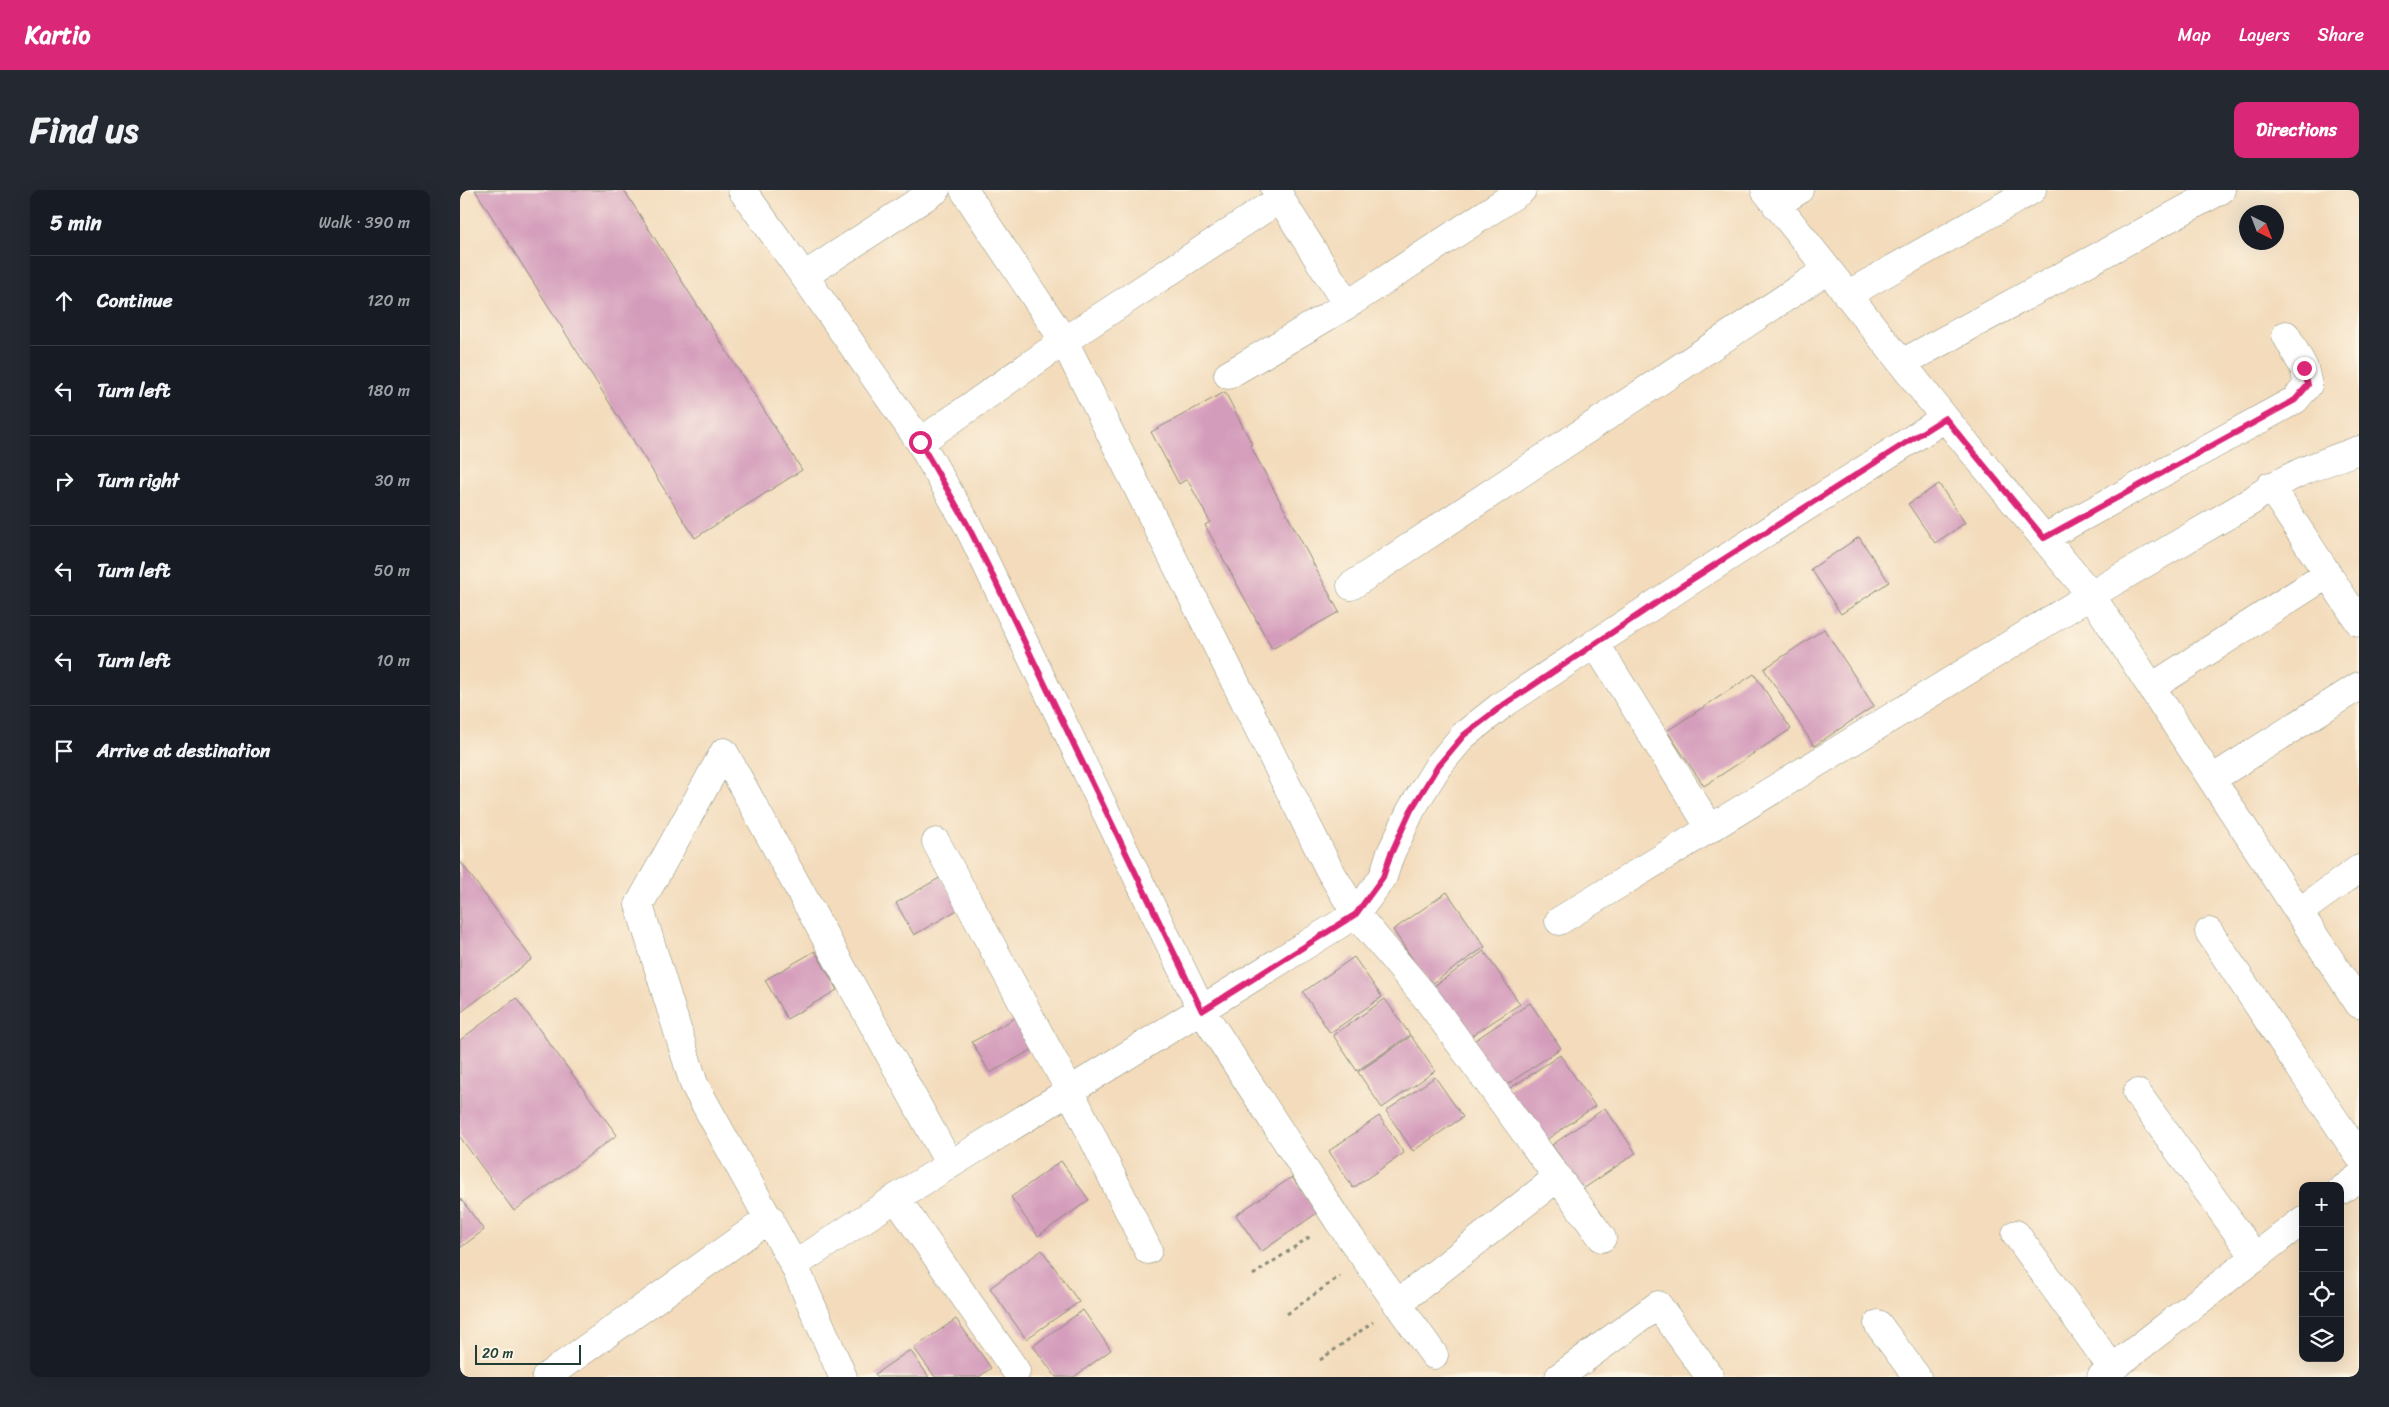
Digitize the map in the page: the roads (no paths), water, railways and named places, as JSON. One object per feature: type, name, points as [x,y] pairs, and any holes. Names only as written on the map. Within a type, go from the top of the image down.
[{"type":"street","points":[[742,190],[920,442],[984,558],[1202,1011],[1337,1219],[1434,1355]]},
{"type":"street","points":[[804,276],[936,190]]},
{"type":"street","points":[[964,190],[1064,341],[1330,869],[1356,914],[1428,1000],[1602,1238]]},
{"type":"street","points":[[1228,375],[1347,305],[1522,190]]},
{"type":"street","points":[[1799,190],[1771,198],[1826,270],[1945,418],[2091,595],[2299,912],[2356,994]]},
{"type":"street","points":[[1847,295],[2032,190]]},
{"type":"street","points":[[1902,363],[2221,190]]},
{"type":"street","points":[[920,442],[1278,194],[1347,305]]},
{"type":"street","points":[[1351,586],[1826,270]]},
{"type":"street","points":[[2044,538],[2295,400],[2308,385],[2304,368],[2286,335]]},
{"type":"street","points":[[794,1265],[896,1198],[1202,1011],[1356,914],[1383,877],[1390,856],[1411,810],[1438,766],[1464,735],[1502,706],[1595,643],[1945,418]]},
{"type":"street","points":[[1559,921],[2091,595],[2250,502],[2270,486],[2304,469],[2359,450]]},
{"type":"street","points":[[2270,486],[2359,622]]},
{"type":"street","points":[[2152,688],[2328,574]]},
{"type":"street","points":[[1595,643],[1710,828]]},
{"type":"street","points":[[2212,779],[2359,686]]},
{"type":"street","points":[[843,1377],[794,1265],[770,1218],[694,1084],[639,905],[724,752],[950,1165]]},
{"type":"street","points":[[936,842],[1070,1091],[1148,1250]]},
{"type":"street","points":[[2299,912],[2359,870]]},
{"type":"street","points":[[2209,932],[2359,1156]]},
{"type":"street","points":[[2137,1093],[2255,1258]]},
{"type":"street","points":[[1397,1304],[1558,1177]]},
{"type":"street","points":[[2344,1188],[2359,1177]]},
{"type":"street","points":[[896,1198],[1016,1370]]},
{"type":"street","points":[[546,1377],[770,1218]]},
{"type":"street","points":[[2016,1234],[2107,1373],[2299,1223]]},
{"type":"street","points":[[1560,1377],[1658,1305],[1710,1377]]},
{"type":"street","points":[[1878,1324],[1917,1377]]}]
